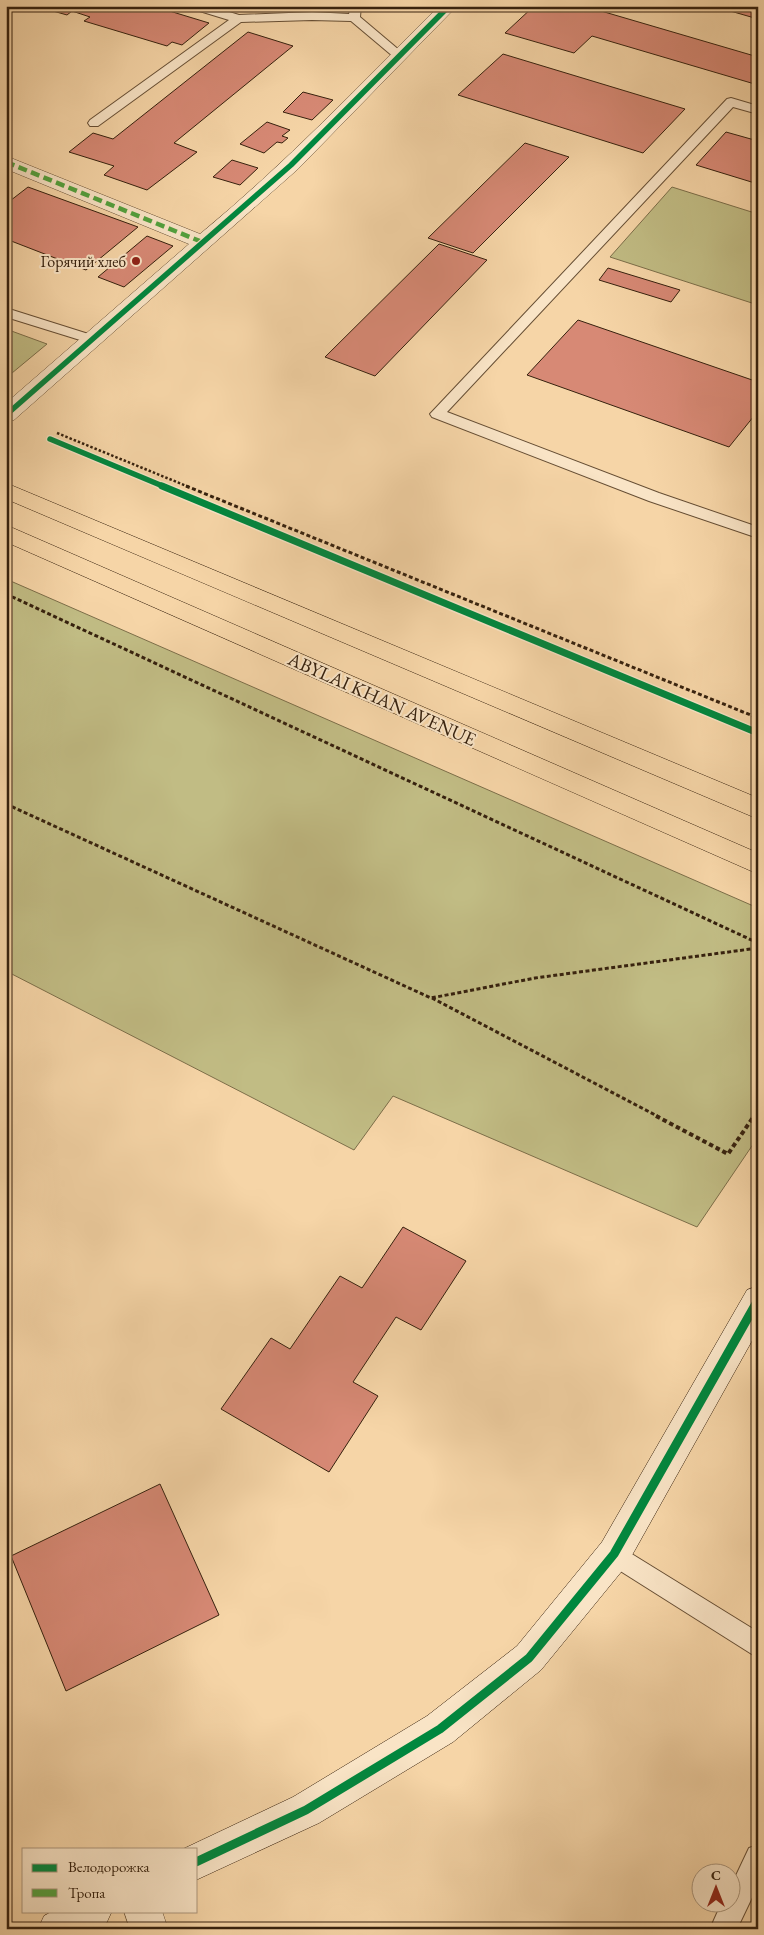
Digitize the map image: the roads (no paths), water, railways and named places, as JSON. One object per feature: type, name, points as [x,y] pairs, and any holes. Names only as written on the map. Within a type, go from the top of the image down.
[{"type":"main road","points":[[6,490],[758,809]]},
{"type":"main road","name":"ABYLAI KHAN AVENUE","points":[[6,533],[758,864]]},
{"type":"street","points":[[6,415],[291,166],[399,54],[413,44],[449,6]]},
{"type":"street","points":[[6,162],[202,242]]},
{"type":"street","points":[[198,1861],[306,1810],[440,1729],[528,1658],[614,1554],[758,1300]]},
{"type":"street","points":[[57,1929],[91,1912]]},
{"type":"street","points":[[143,1912],[149,1929]]},
{"type":"lane","points":[[197,6],[238,19],[355,12],[399,54]]},
{"type":"lane","points":[[94,123],[238,19]]},
{"type":"lane","points":[[758,110],[731,102],[437,414],[645,494],[758,533]]},
{"type":"lane","points":[[6,312],[94,340]]},
{"type":"lane","points":[[614,1554],[758,1646]]},
{"type":"lane","points":[[724,1929],[758,1857]]},
{"type":"place","name":"Горячий хлеб","points":[[136,261]]}]
